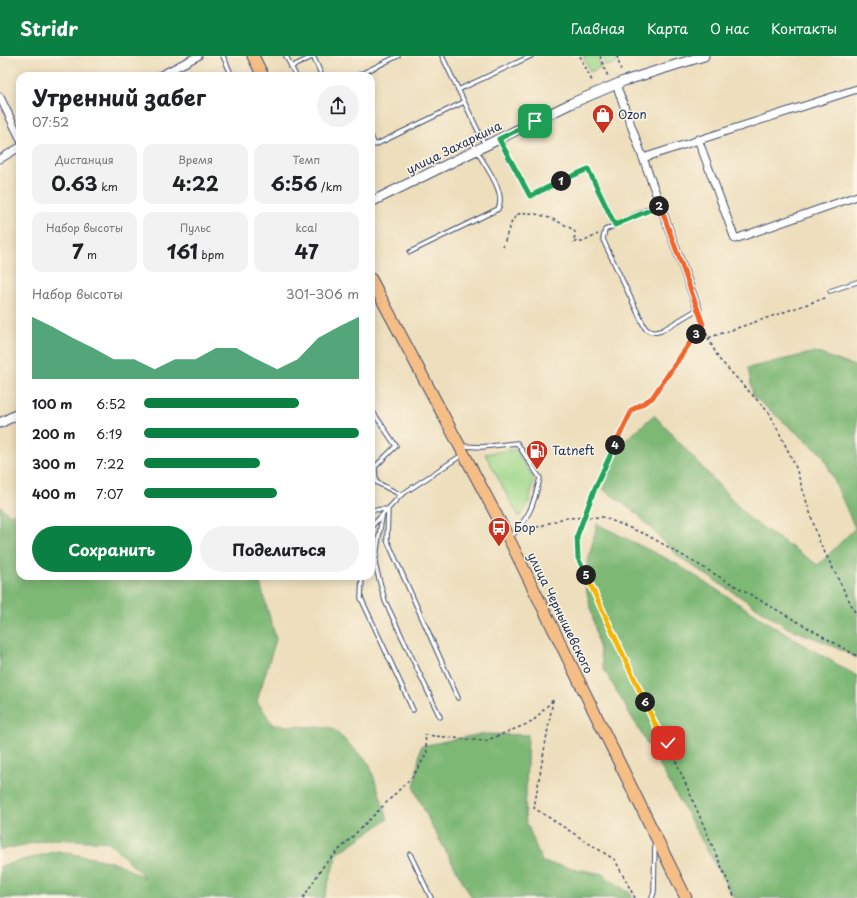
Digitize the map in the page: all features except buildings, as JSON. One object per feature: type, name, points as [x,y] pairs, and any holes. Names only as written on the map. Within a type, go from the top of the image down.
[{"type":"main road","points":[[253,56],[261,72]]},
{"type":"main road","name":"улица Чернышевского","points":[[375,287],[509,539],[686,898]]},
{"type":"street","points":[[167,72],[198,56]]},
{"type":"street","name":"улица Захаркина","points":[[375,200],[597,92],[617,84],[704,56]]},
{"type":"street","points":[[617,84],[698,309]]},
{"type":"street","points":[[643,158],[698,139],[857,89]]},
{"type":"street","points":[[0,97],[16,130]]},
{"type":"street","points":[[698,139],[735,239],[857,196]]},
{"type":"street","points":[[0,159],[16,149]]},
{"type":"street","points":[[0,423],[16,415]]},
{"type":"lane","points":[[223,56],[230,72]]},
{"type":"lane","points":[[286,56],[294,72]]},
{"type":"lane","points":[[292,67],[313,56],[320,72]]},
{"type":"lane","points":[[365,72],[398,56]]},
{"type":"lane","points":[[410,252],[498,209],[501,204],[500,192],[481,148],[464,102],[442,56]]},
{"type":"lane","points":[[458,90],[531,56]]},
{"type":"lane","points":[[375,145],[464,102]]},
{"type":"lane","points":[[499,139],[530,196],[588,169],[615,225]]},
{"type":"lane","points":[[660,205],[605,230],[603,239],[645,328],[654,333],[698,309]]},
{"type":"lane","points":[[830,291],[857,282]]},
{"type":"lane","points":[[375,415],[396,446],[375,467],[376,482],[401,495]]},
{"type":"lane","points":[[375,523],[401,495],[462,450],[517,443],[540,478],[532,509],[520,527],[509,539]]},
{"type":"lane","points":[[375,510],[388,509]]},
{"type":"lane","points":[[388,509],[387,540],[458,698]]},
{"type":"lane","points":[[382,516],[375,564],[384,601],[440,717]]},
{"type":"lane","points":[[362,580],[361,598],[413,710]]},
{"type":"lane","points":[[652,898],[654,892],[655,834]]},
{"type":"lane","points":[[410,854],[431,898]]},
{"type":"path","points":[[580,56],[597,92]]},
{"type":"path","points":[[600,56],[617,84]]},
{"type":"path","points":[[617,56],[617,84]]},
{"type":"path","points":[[504,247],[513,219],[519,214],[534,213],[569,227],[574,232],[574,242],[583,242],[605,230]]},
{"type":"path","points":[[708,338],[830,296],[830,291]]},
{"type":"path","points":[[698,309],[708,338],[719,359],[770,414],[795,465],[819,540],[857,616]]},
{"type":"path","points":[[703,324],[652,398],[632,410],[592,495],[577,536],[578,558],[656,726],[668,743],[735,898]]},
{"type":"path","points":[[520,527],[530,530],[564,518],[603,517],[647,535],[857,656]]},
{"type":"path","points":[[302,898],[324,865],[414,775],[427,753],[424,735],[485,741],[532,722],[553,700],[534,808],[615,860],[636,898]]},
{"type":"green space","points":[[583,56],[597,56],[601,67],[590,72]]},
{"type":"green space","points":[[602,56],[614,56],[617,63],[606,66]]},
{"type":"green space","points":[[815,352],[857,367],[857,658],[827,643],[788,628],[679,557],[635,512],[603,489],[617,448],[654,415],[750,519],[818,565],[855,528],[823,455],[753,396],[748,368]]},
{"type":"green space","points":[[515,449],[534,479],[528,506],[519,517],[485,454]]},
{"type":"green space","points":[[0,506],[10,515],[16,513],[16,580],[259,580],[276,639],[257,701],[273,725],[332,728],[369,763],[388,819],[337,854],[324,898],[0,898],[0,866],[58,851],[117,863],[145,878],[109,842],[52,839],[0,850]]},
{"type":"green space","points":[[597,524],[675,563],[784,633],[857,676],[857,898],[734,898],[604,669],[584,579]]},
{"type":"green space","points":[[481,734],[528,735],[525,818],[542,862],[602,874],[631,894],[632,898],[472,898],[433,828],[414,789],[421,746]]},
{"type":"place","name":"Ozon","points":[[603,134]]},
{"type":"place","name":"Tatneft","points":[[537,470]]},
{"type":"place","name":"Бор","points":[[499,548]]},
{"type":"route","points":[[535,121],[499,139],[530,196],[588,169],[615,225],[650,208],[660,205],[703,324],[652,398],[632,410],[595,488],[577,536],[578,558],[656,726],[668,743]]}]
